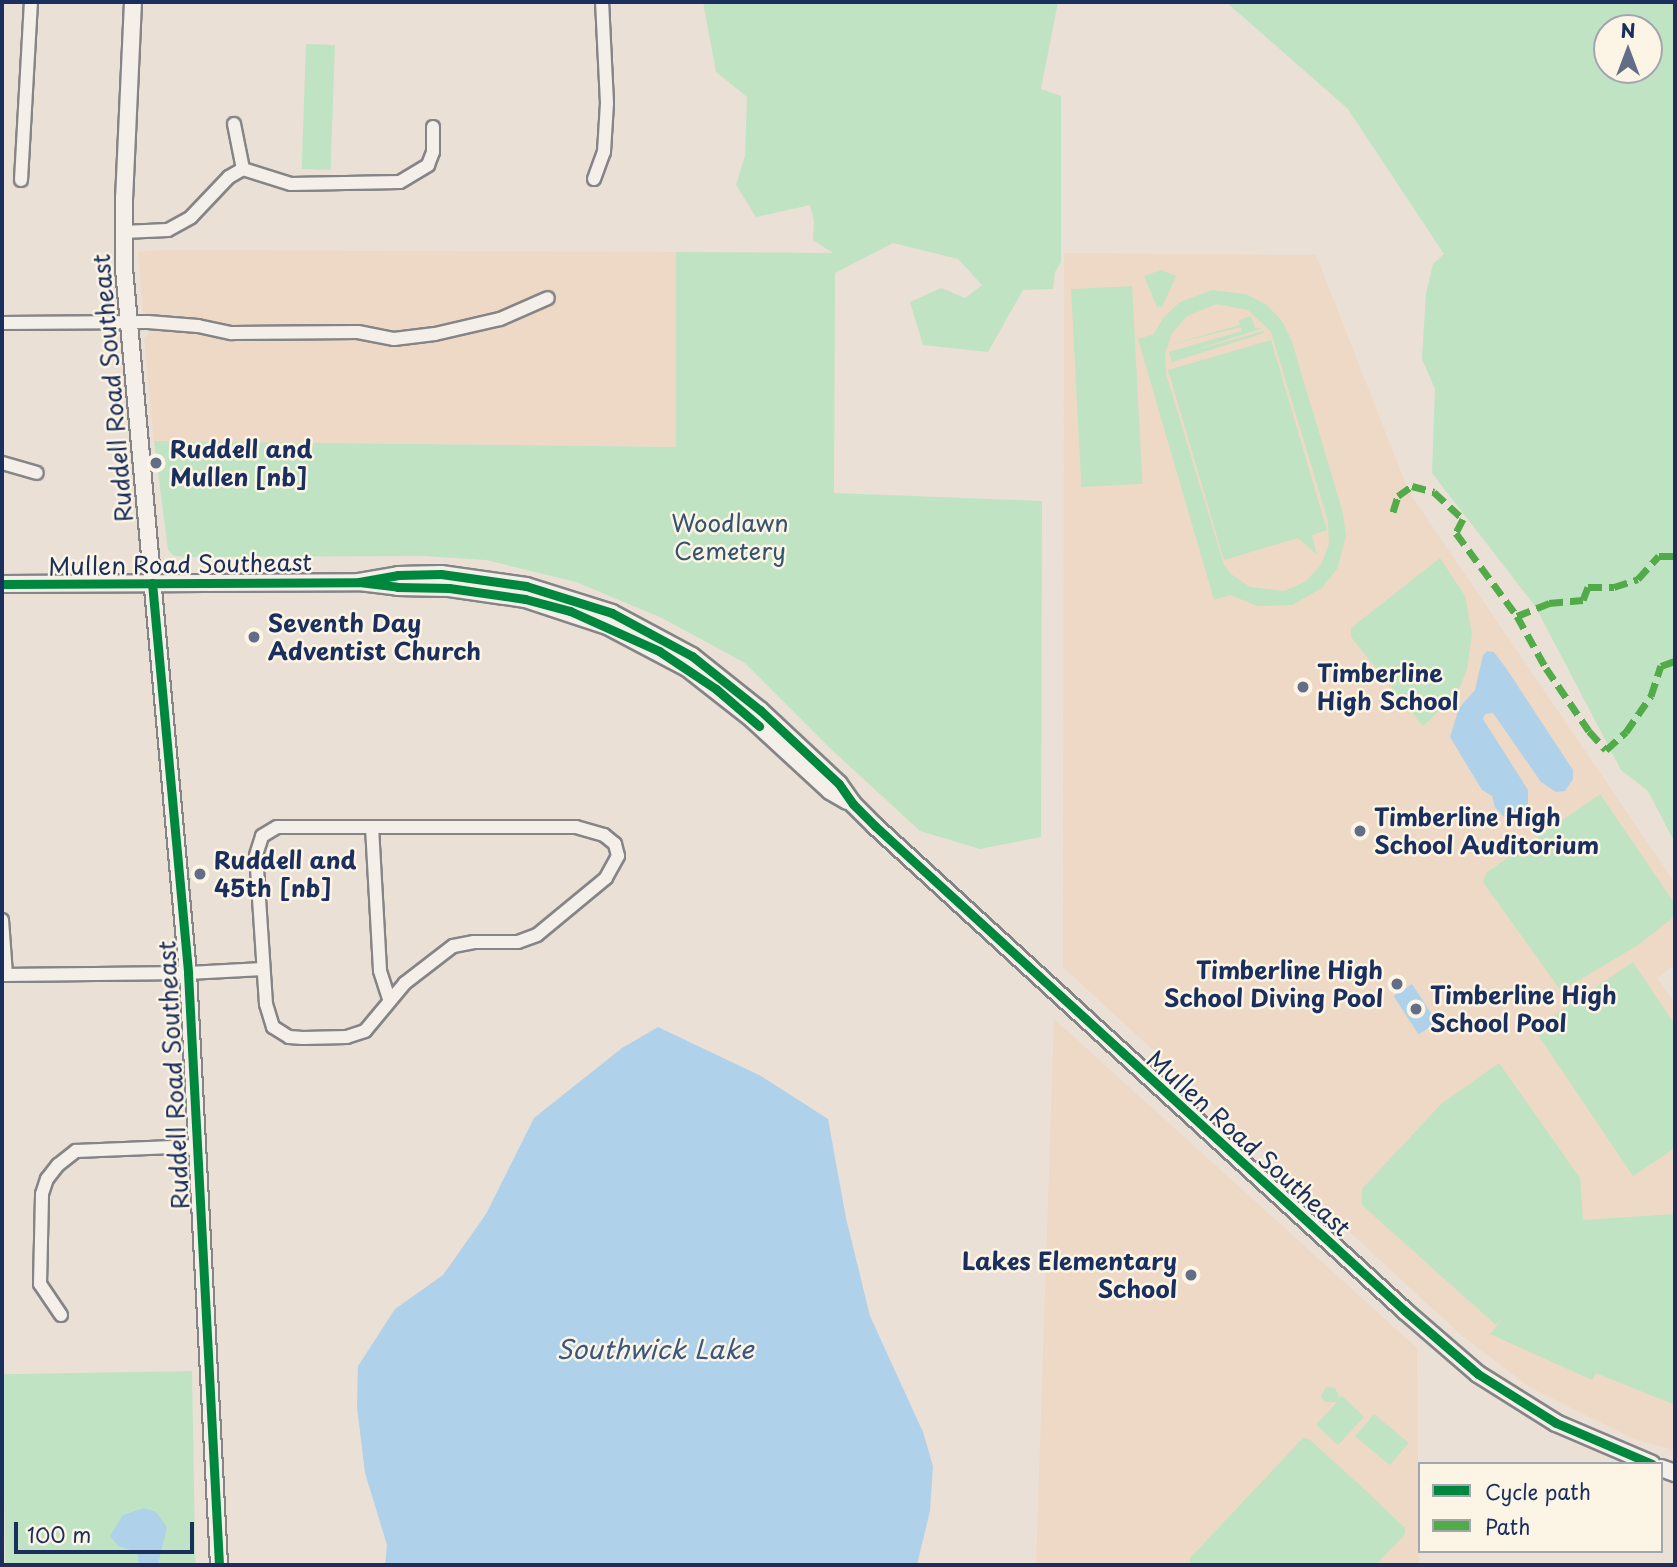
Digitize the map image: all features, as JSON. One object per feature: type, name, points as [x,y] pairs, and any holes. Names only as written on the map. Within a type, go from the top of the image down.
[{"type":"street","points":[[21,180],[30,2]]},
{"type":"street","name":"Ruddell Road Southeast","points":[[133,2],[123,232],[128,323],[188,974],[219,1565]]},
{"type":"street","points":[[594,179],[604,152],[607,103],[602,2]]},
{"type":"street","points":[[234,124],[243,169]]},
{"type":"street","points":[[123,232],[168,230],[191,217],[229,177],[243,169],[290,184],[400,182],[428,165],[433,152],[433,127]]},
{"type":"street","points":[[2,323],[128,323],[198,326],[232,333],[358,332],[394,338],[435,334],[500,319],[548,298]]},
{"type":"street","points":[[2,463],[37,472]]},
{"type":"street","name":"Mullen Road Southeast","points":[[2,584],[359,582],[397,587],[449,588],[525,599],[607,626],[659,651],[716,689],[830,792],[853,804],[1376,1285],[1478,1374],[1556,1423],[1647,1462]]},
{"type":"street","points":[[276,827],[587,829],[598,831],[615,844],[618,856],[606,878],[537,935],[517,942],[474,942],[453,946],[389,999],[373,1023],[356,1035],[289,1037],[280,1033],[268,1018],[263,969],[256,855],[262,836],[276,827]]},
{"type":"street","points":[[372,827],[380,971],[389,999]]},
{"type":"street","points":[[2,920],[4,975],[188,974],[263,969]]},
{"type":"street","points":[[61,1315],[40,1284],[42,1194],[47,1179],[58,1165],[76,1151],[197,1146]]},
{"type":"shaded area","points":[[138,252],[676,252],[677,447],[154,441],[144,339],[149,332],[147,315],[143,311]]},
{"type":"shaded area","name":"Timberline High School","points":[[1064,253],[1316,255],[1409,492],[1675,883],[1675,965],[1657,978],[1675,1003],[1675,1450],[1634,1439],[1529,1387],[1460,1334],[1063,967]]},
{"type":"shaded area","name":"Lakes Elementary School","points":[[1054,1019],[1417,1348],[1419,1565],[1036,1565]]},
{"type":"green space","name":"Woodlawn Cemetery","points":[[703,2],[1058,2],[1041,89],[1061,96],[1061,262],[1055,272],[1053,289],[1023,290],[988,352],[923,345],[910,302],[941,288],[965,298],[982,285],[958,259],[893,243],[835,273],[834,493],[1042,501],[1041,837],[980,849],[920,831],[833,751],[745,663],[662,618],[576,582],[486,560],[424,556],[186,557],[174,556],[168,550],[154,441],[676,447],[676,252],[833,253],[813,240],[814,221],[810,205],[756,217],[736,185],[745,156],[747,97],[716,72]]},
{"type":"green space","points":[[1226,2],[1675,2],[1675,843],[1648,791],[1621,770],[1535,606],[1432,473],[1435,389],[1422,359],[1426,294],[1433,264],[1444,254],[1348,109]]},
{"type":"green space","points":[[306,44],[335,45],[331,170],[302,169]]},
{"type":"green space","points":[[1161,270],[1176,276],[1162,307],[1157,307],[1144,276]]},
{"type":"green space","points":[[1132,286],[1142,484],[1081,487],[1071,289]]},
{"type":"green space","points":[[1212,290],[1246,294],[1267,305],[1282,321],[1292,342],[1343,513],[1346,536],[1337,569],[1322,588],[1292,605],[1258,606],[1230,595],[1214,600],[1138,339],[1154,334],[1163,318],[1180,302]],"holes":[[[1216,304],[1248,310],[1271,332],[1328,521],[1329,544],[1321,565],[1305,582],[1284,591],[1250,587],[1231,574],[1224,565],[1166,374],[1165,353],[1172,333],[1187,316]]]},
{"type":"green space","points":[[1251,316],[1255,328],[1263,328],[1185,353],[1264,333],[1172,362],[1169,352],[1242,331],[1241,327],[1169,345],[1240,325],[1239,320]]},
{"type":"green space","points":[[1271,340],[1327,530],[1312,535],[1317,555],[1298,538],[1224,560],[1168,370]]},
{"type":"green space","points":[[1440,558],[1465,596],[1472,634],[1467,669],[1461,685],[1451,700],[1423,726],[1351,637],[1351,628]]},
{"type":"green space","points":[[1600,794],[1675,904],[1675,916],[1638,945],[1561,991],[1483,882],[1486,873]]},
{"type":"green space","points":[[1633,962],[1675,1025],[1675,1148],[1633,1176],[1534,1029]]},
{"type":"green space","points":[[1499,1063],[1580,1178],[1583,1220],[1675,1214],[1675,1405],[1596,1373],[1592,1380],[1490,1334],[1504,1317],[1496,1325],[1362,1205],[1362,1189],[1441,1104]]},
{"type":"green space","points":[[192,1371],[195,1565],[5,1565],[2,1374]]},
{"type":"green space","points":[[1326,1387],[1335,1388],[1340,1398],[1342,1396],[1364,1417],[1338,1445],[1316,1425],[1337,1402],[1325,1402],[1321,1396]]},
{"type":"green space","points":[[1374,1414],[1408,1443],[1390,1465],[1355,1436]]},
{"type":"green space","points":[[1303,1438],[1309,1439],[1365,1490],[1405,1528],[1405,1534],[1376,1565],[1190,1565],[1190,1558]]},
{"type":"water","points":[[1487,651],[1494,652],[1506,668],[1573,770],[1573,779],[1565,791],[1556,792],[1541,782],[1493,713],[1485,714],[1483,719],[1528,790],[1528,809],[1516,818],[1504,817],[1495,807],[1492,796],[1482,790],[1450,737],[1459,708],[1475,690],[1483,655]]},
{"type":"water","name":"Timberline High School Pool","points":[[1412,984],[1437,1023],[1419,1035],[1394,996]]},
{"type":"water","name":"Southwick Lake","points":[[658,1027],[761,1076],[828,1119],[846,1218],[870,1316],[923,1432],[933,1466],[930,1511],[917,1565],[385,1565],[387,1545],[365,1473],[357,1407],[358,1366],[395,1309],[443,1275],[486,1214],[534,1118],[622,1048]]},
{"type":"water","points":[[144,1508],[156,1512],[167,1527],[158,1565],[139,1565],[137,1552],[118,1546],[110,1536],[123,1515]]},
{"type":"marked path","points":[[1393,512],[1398,496],[1412,486],[1434,492],[1463,519],[1456,533],[1517,616],[1546,668],[1589,731],[1606,750],[1626,732],[1651,696],[1661,666],[1675,661]]},
{"type":"marked path","points":[[1517,616],[1549,603],[1583,600],[1588,587],[1614,587],[1638,579],[1659,556],[1675,556]]},
{"type":"cycle path","points":[[359,582],[398,575],[441,574],[526,586],[612,613],[692,656],[760,710],[839,784],[853,804],[875,826],[1405,1311],[1478,1374],[1556,1423],[1647,1462]]},
{"type":"cycle path","points":[[2,584],[359,582],[397,587],[449,588],[525,599],[570,611],[659,651],[716,689],[759,726]]},
{"type":"cycle path","points":[[152,583],[188,973],[219,1565]]},
{"type":"place","name":"Ruddell and Mullen [nb]","points":[[156,463]]},
{"type":"place","name":"Seventh Day Adventist Church","points":[[254,637]]},
{"type":"place","name":"Timberline High School","points":[[1303,687]]},
{"type":"place","name":"Timberline High School Auditorium","points":[[1360,831]]},
{"type":"place","name":"Ruddell and 45th [nb]","points":[[200,874]]},
{"type":"place","name":"Timberline High School Diving Pool","points":[[1397,984]]},
{"type":"place","name":"Timberline High School Pool","points":[[1416,1009]]},
{"type":"place","name":"Lakes Elementary School","points":[[1191,1275]]}]
